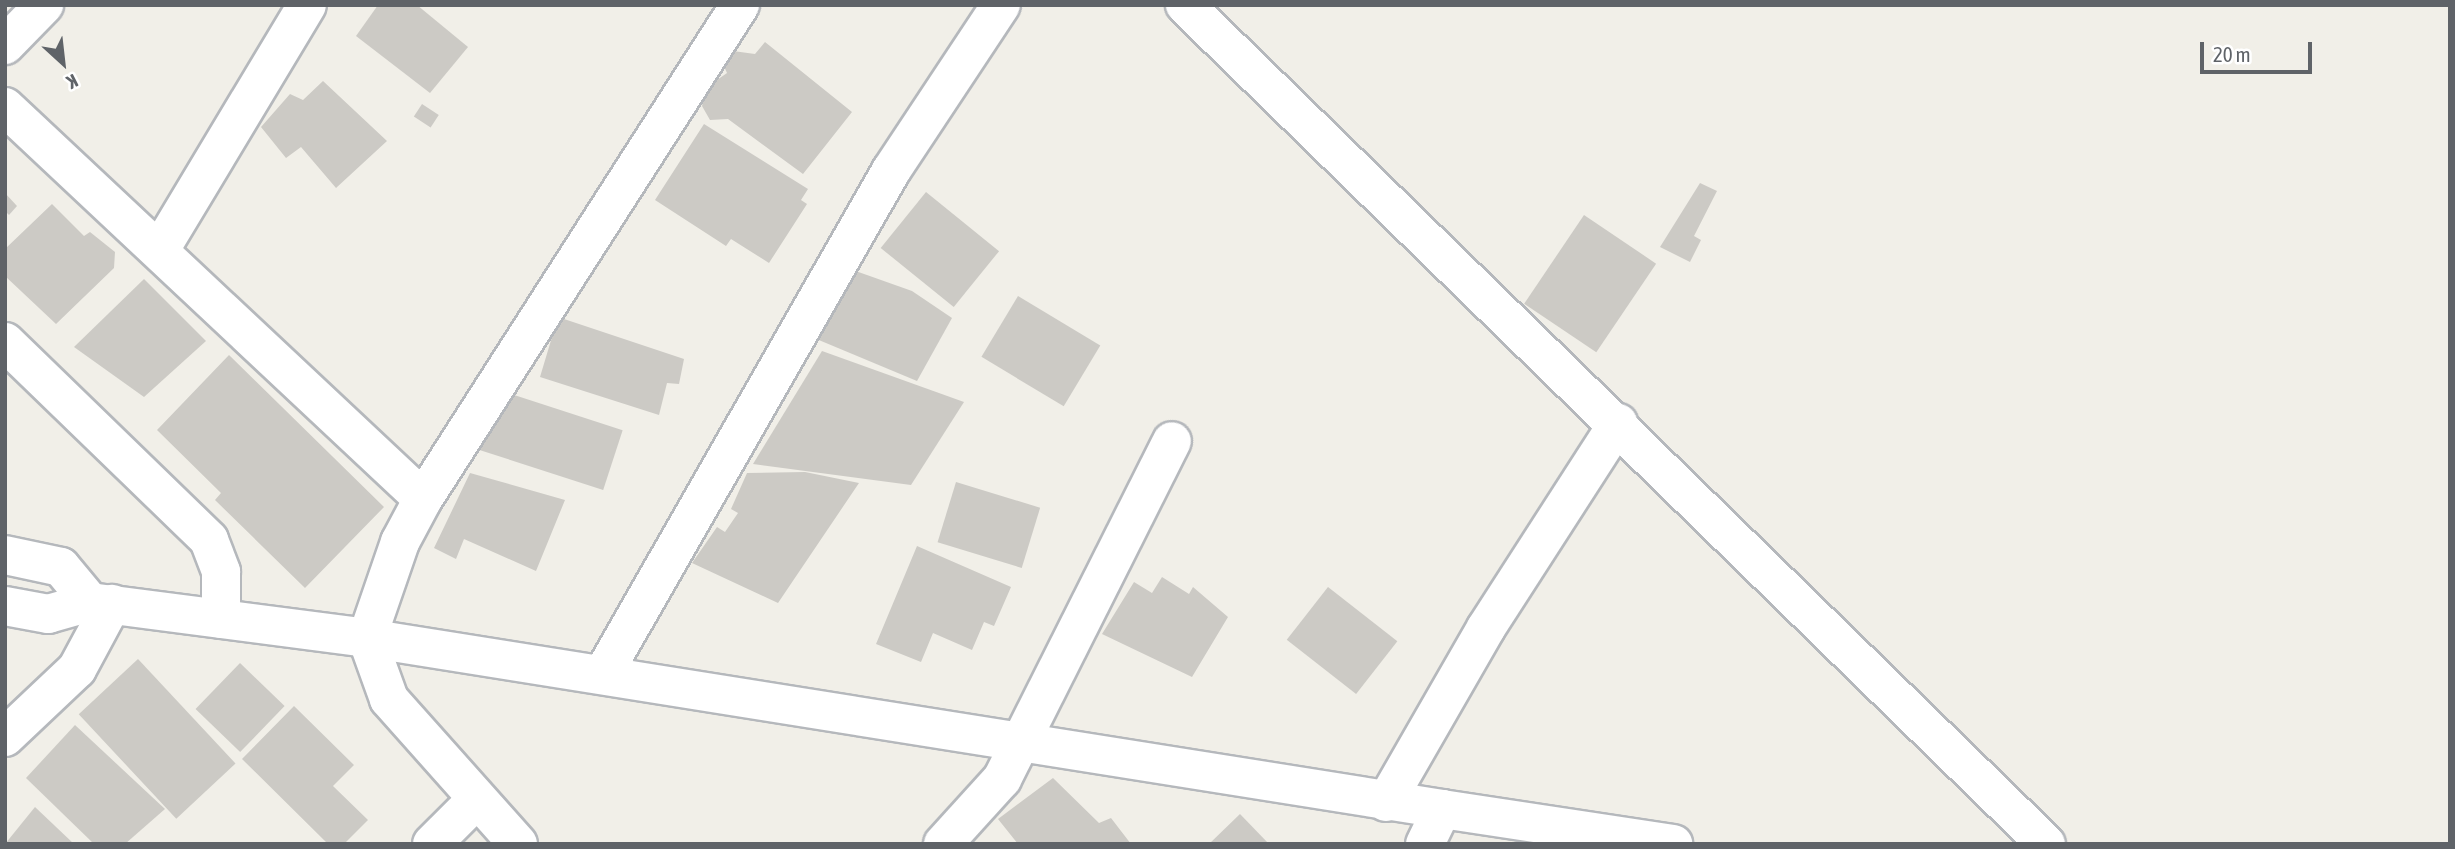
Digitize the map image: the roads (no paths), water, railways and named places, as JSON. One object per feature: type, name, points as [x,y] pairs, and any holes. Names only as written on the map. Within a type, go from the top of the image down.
[{"type":"street","points":[[5,44],[44,5]]},
{"type":"street","points":[[161,248],[307,5]]},
{"type":"street","points":[[518,844],[475,801],[389,699],[367,638],[395,554],[423,499],[740,5]]},
{"type":"street","points":[[603,674],[891,171],[1001,5]]},
{"type":"street","points":[[1185,5],[1618,423],[2046,844]]},
{"type":"street","points":[[5,107],[161,248],[423,499]]},
{"type":"street","points":[[5,342],[209,540],[221,572],[221,619]]},
{"type":"street","points":[[1386,802],[1486,628],[1618,423]]},
{"type":"street","points":[[943,844],[986,800],[1020,743],[1172,441]]},
{"type":"street","points":[[5,555],[61,567],[101,603]]},
{"type":"street","points":[[5,737],[78,669],[101,603]]},
{"type":"street","points":[[5,606],[48,614],[101,603],[367,638],[1386,802],[1673,844]]},
{"type":"street","points":[[432,844],[475,801]]},
{"type":"street","points":[[1425,844],[1442,809]]}]
